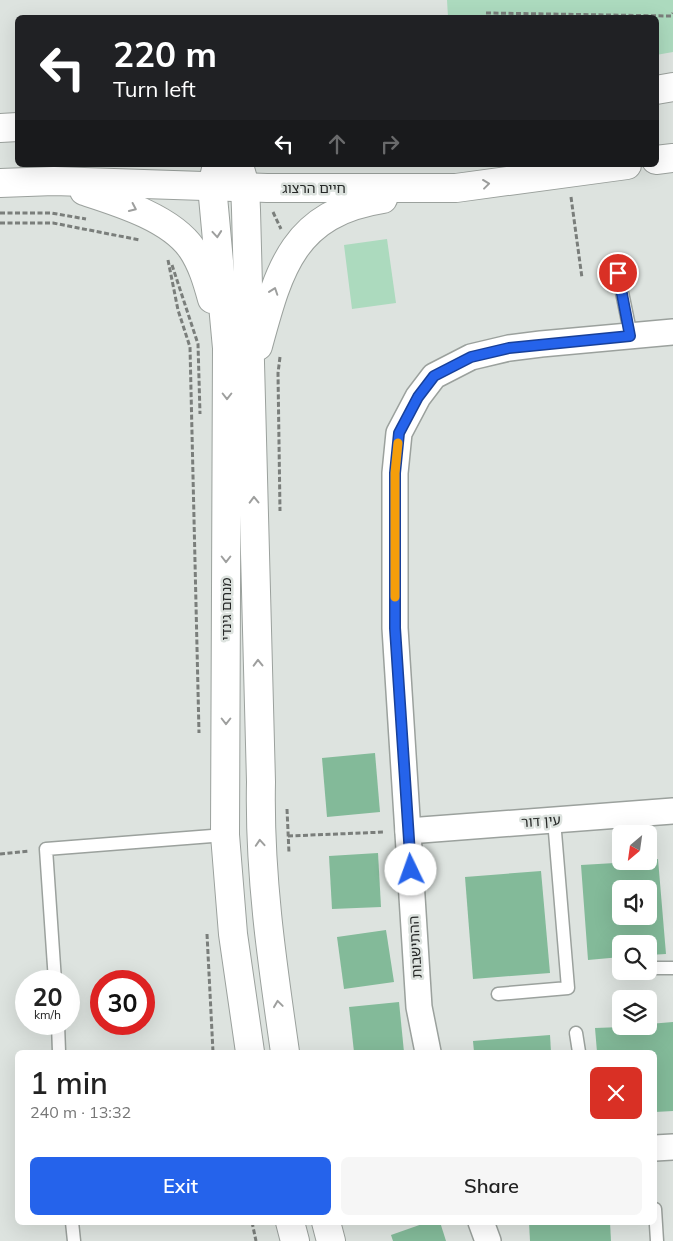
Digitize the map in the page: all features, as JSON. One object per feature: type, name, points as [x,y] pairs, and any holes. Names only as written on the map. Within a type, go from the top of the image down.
[{"type":"main road","points":[[659,90],[673,88]]},
{"type":"main road","points":[[0,128],[15,127]]},
{"type":"main road","points":[[659,160],[673,158]]},
{"type":"main road","name":"חיים הרצוג","points":[[0,183],[215,175],[250,180],[456,188],[614,167]]},
{"type":"main road","name":"מנחם גינדי","points":[[215,175],[227,348],[224,835],[233,934],[250,1050]]},
{"type":"main road","points":[[250,180],[250,372],[260,834],[268,930],[285,1050]]},
{"type":"main road","points":[[54,181],[131,206],[180,236],[191,248],[203,269],[227,348]]},
{"type":"main road","points":[[250,372],[273,290],[292,252],[306,234],[320,221],[343,208],[365,202],[456,188]]},
{"type":"main road","points":[[291,1225],[295,1241]]},
{"type":"main road","points":[[327,1225],[331,1241]]},
{"type":"street","name":"ההתישבות","points":[[428,1050],[419,1007],[395,628],[395,473],[399,433],[418,397],[434,376],[471,357],[533,345],[673,332]]},
{"type":"street","name":"עין דור","points":[[408,831],[673,811]]},
{"type":"street","points":[[657,1148],[673,1147]]},
{"type":"street","points":[[482,1225],[488,1241]]},
{"type":"lane","points":[[618,273],[630,336]]},
{"type":"lane","points":[[498,994],[568,988],[554,820]]},
{"type":"lane","points":[[54,970],[46,850],[224,835]]},
{"type":"lane","points":[[657,968],[673,968]]},
{"type":"lane","points":[[576,1032],[579,1050]]},
{"type":"lane","points":[[58,1035],[59,1050]]},
{"type":"lane","points":[[72,1225],[74,1241]]},
{"type":"lane","points":[[656,1225],[657,1241]]},
{"type":"path","points":[[486,12],[625,15]]},
{"type":"path","points":[[659,16],[671,16],[673,14]]},
{"type":"path","points":[[568,174],[582,278]]},
{"type":"path","points":[[250,180],[273,214],[292,252]]},
{"type":"path","points":[[0,213],[51,213],[96,221]]},
{"type":"path","points":[[0,223],[53,223],[146,241]]},
{"type":"path","points":[[199,737],[190,347],[178,310],[167,254],[198,344],[200,422]]},
{"type":"path","points":[[280,518],[278,373],[281,353]]},
{"type":"path","points":[[287,808],[289,856]]},
{"type":"path","points":[[288,836],[408,831]]},
{"type":"path","points":[[0,854],[46,850]]},
{"type":"path","points":[[206,925],[213,1050]]},
{"type":"path","points":[[253,1225],[256,1241]]},
{"type":"green space","points":[[447,0],[673,0],[673,52],[659,54],[659,15],[448,15]]},
{"type":"green space","points":[[387,239],[396,303],[352,309],[344,245]]},
{"type":"building","points":[[375,753],[380,812],[327,817],[322,758]]},
{"type":"building","points":[[378,853],[381,907],[332,909],[329,856]]},
{"type":"building","points":[[658,859],[666,954],[657,955],[657,935],[612,935],[612,958],[588,960],[581,865],[612,863],[612,870],[658,870]]},
{"type":"building","points":[[541,871],[550,973],[473,979],[465,877]]},
{"type":"building","points":[[386,930],[394,982],[344,989],[337,937]]},
{"type":"building","points":[[399,1002],[404,1050],[354,1050],[349,1007]]},
{"type":"building","points":[[673,1022],[673,1111],[657,1112],[657,1050],[597,1050],[595,1028],[612,1027],[612,1035],[657,1035],[657,1023]]},
{"type":"building","points":[[550,1035],[551,1050],[474,1050],[473,1041]]},
{"type":"building","points":[[419,1225],[441,1225],[446,1241],[393,1241],[391,1235]]},
{"type":"building","points":[[529,1225],[610,1225],[611,1241],[530,1241]]},
{"type":"slow traffic","points":[[395,597],[395,473],[398,443]]},
{"type":"route","points":[[411,870],[395,628],[395,473],[399,433],[418,397],[434,376],[471,357],[509,348],[630,336],[618,273]]}]
